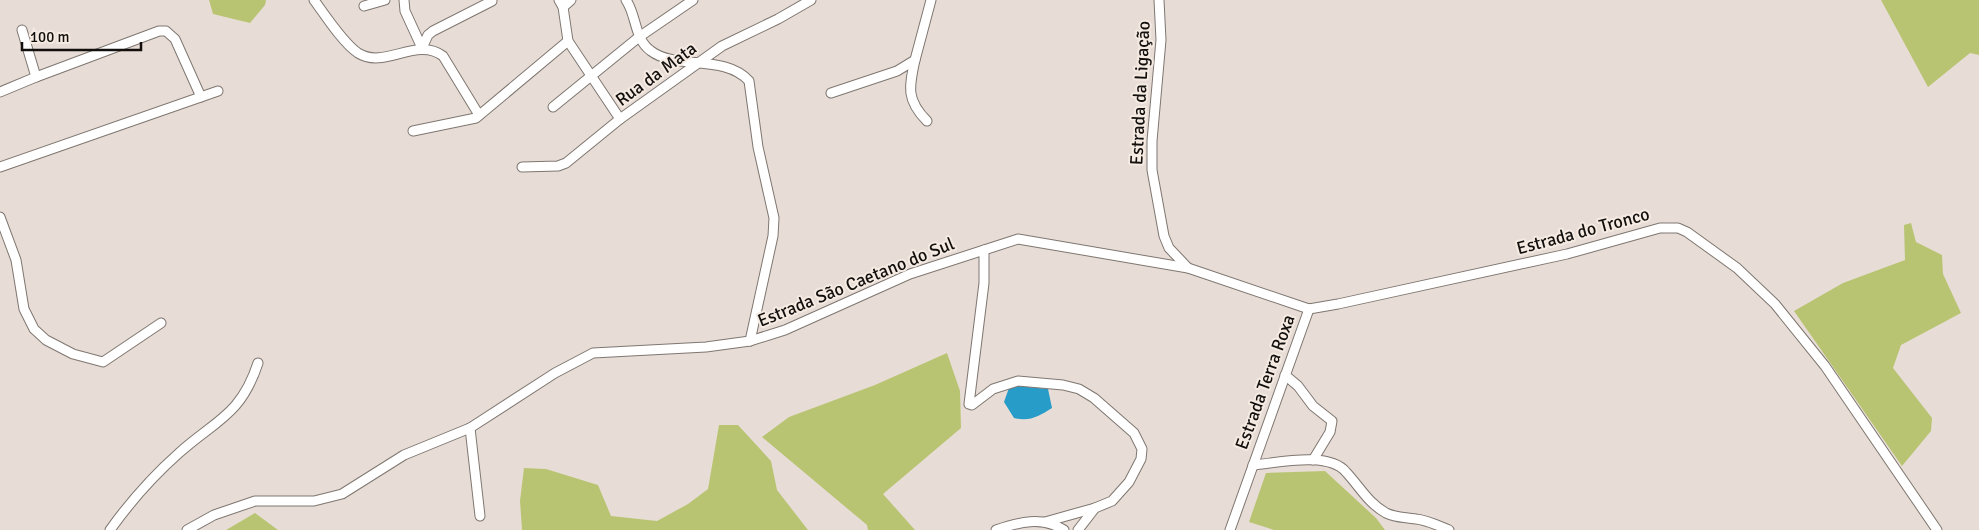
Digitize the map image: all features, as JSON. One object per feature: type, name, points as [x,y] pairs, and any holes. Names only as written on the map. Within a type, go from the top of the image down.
[{"type":"street","points":[[314,0],[351,47],[364,56],[380,57],[422,48],[437,51],[443,56],[480,114]]},
{"type":"street","points":[[364,6],[385,0]]},
{"type":"street","points":[[404,0],[405,11],[422,48]]},
{"type":"street","points":[[626,0],[639,37],[646,47],[658,55],[699,62],[734,71],[749,81],[758,147],[774,218],[750,341]]},
{"type":"street","points":[[553,107],[639,37],[693,0]]},
{"type":"street","name":"Rua da Mata","points":[[522,167],[558,166],[566,163],[620,119],[735,38],[778,19],[811,0]]},
{"type":"street","points":[[927,121],[914,108],[910,84],[931,0]]},
{"type":"street","name":"Estrada da Ligação","points":[[1159,0],[1161,40],[1152,142],[1153,178],[1160,219],[1169,248],[1188,268]]},
{"type":"street","points":[[422,48],[428,34],[492,1]]},
{"type":"street","points":[[568,2],[568,41],[620,119]]},
{"type":"street","points":[[22,30],[36,77]]},
{"type":"street","points":[[0,92],[159,31],[166,31],[175,39],[201,97]]},
{"type":"street","points":[[413,132],[463,122],[480,114],[568,41]]},
{"type":"street","points":[[832,93],[897,71],[915,60]]},
{"type":"street","points":[[0,167],[218,91]]},
{"type":"street","points":[[0,216],[16,260],[29,322],[46,340],[73,354],[103,362],[161,323]]},
{"type":"street","name":"Estrada do Tronco","points":[[1309,309],[1567,254],[1660,228],[1678,228],[1692,234],[1724,257],[1753,281],[1775,304],[1825,366],[1937,530]]},
{"type":"street","name":"Estrada São Caetano do Sul","points":[[187,530],[214,515],[255,501],[329,499],[354,488],[404,455],[470,428],[555,374],[593,353],[706,347],[750,341],[785,330],[881,285],[1018,239],[1188,268]]},
{"type":"street","points":[[984,250],[984,283],[969,404],[972,405],[993,388],[1018,381],[1063,385],[1079,389],[1094,398],[1134,433],[1142,449],[1136,471],[1121,493],[1112,501],[1095,508],[1045,522],[1013,524],[996,530]]},
{"type":"street","name":"Estrada Terra Roxa","points":[[1188,268],[1309,309],[1230,530]]},
{"type":"street","points":[[110,530],[127,506],[179,452],[234,409],[246,393],[258,363]]},
{"type":"street","points":[[1284,375],[1298,386],[1313,406],[1332,421],[1330,432],[1313,460]]},
{"type":"street","points":[[470,428],[480,516]]},
{"type":"street","points":[[1253,465],[1313,460],[1336,464],[1346,471],[1366,498],[1388,514],[1400,518],[1416,519],[1449,530]]},
{"type":"street","points":[[1078,530],[1095,508]]},
{"type":"street","points":[[1045,522],[1064,530]]},
{"type":"green space","points":[[209,0],[266,0],[265,5],[250,23],[213,14]]},
{"type":"green space","points":[[1881,0],[1979,0],[1979,55],[1970,53],[1928,87]]},
{"type":"green space","points":[[1911,223],[1916,242],[1942,255],[1943,274],[1961,313],[1901,345],[1893,368],[1932,418],[1931,431],[1902,466],[1794,311],[1843,283],[1905,260],[1904,225]]},
{"type":"green space","points":[[947,353],[960,391],[961,428],[883,494],[915,530],[868,530],[867,525],[762,437],[789,417],[875,385]]},
{"type":"green space","points":[[719,425],[738,425],[771,461],[777,490],[808,530],[522,530],[520,501],[524,468],[546,469],[598,485],[611,516],[657,521],[688,504],[708,489]]},
{"type":"green space","points":[[1325,471],[1376,518],[1385,530],[1274,530],[1249,522],[1266,473]]},
{"type":"green space","points":[[255,513],[278,530],[226,530]]},
{"type":"water","points":[[1010,385],[1048,389],[1052,408],[1030,419],[1014,418],[1004,402]]}]
